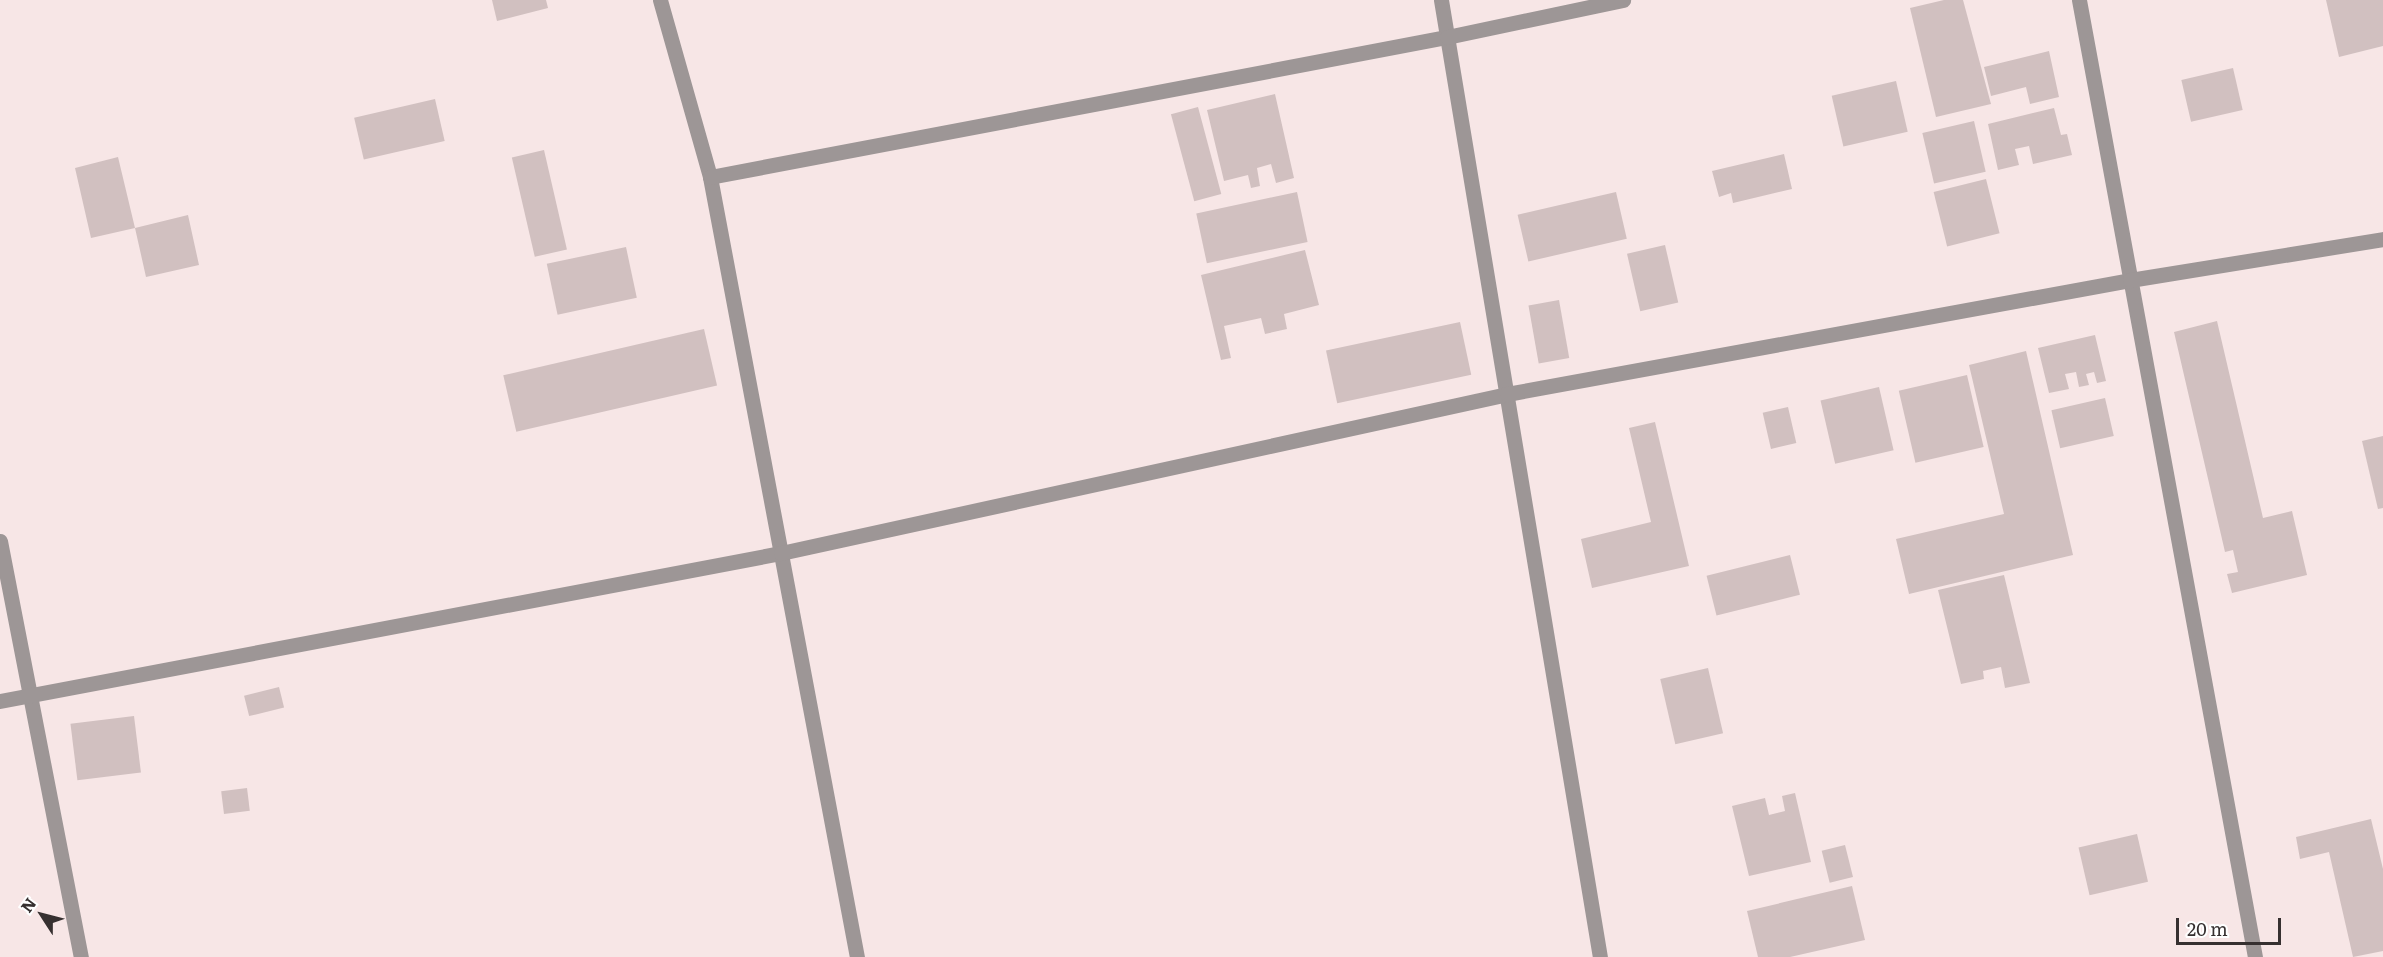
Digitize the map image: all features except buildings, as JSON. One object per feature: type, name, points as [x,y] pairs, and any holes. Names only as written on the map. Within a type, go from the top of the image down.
[{"type":"street","points":[[660,0],[710,177],[857,957]]},
{"type":"street","points":[[1441,0],[1600,957]]},
{"type":"street","points":[[710,177],[1447,37],[1623,0]]},
{"type":"street","points":[[2079,0],[2254,957]]},
{"type":"street","points":[[0,701],[781,553],[1507,394],[2130,280],[2383,239]]},
{"type":"street","points":[[0,541],[32,695],[81,957]]}]
